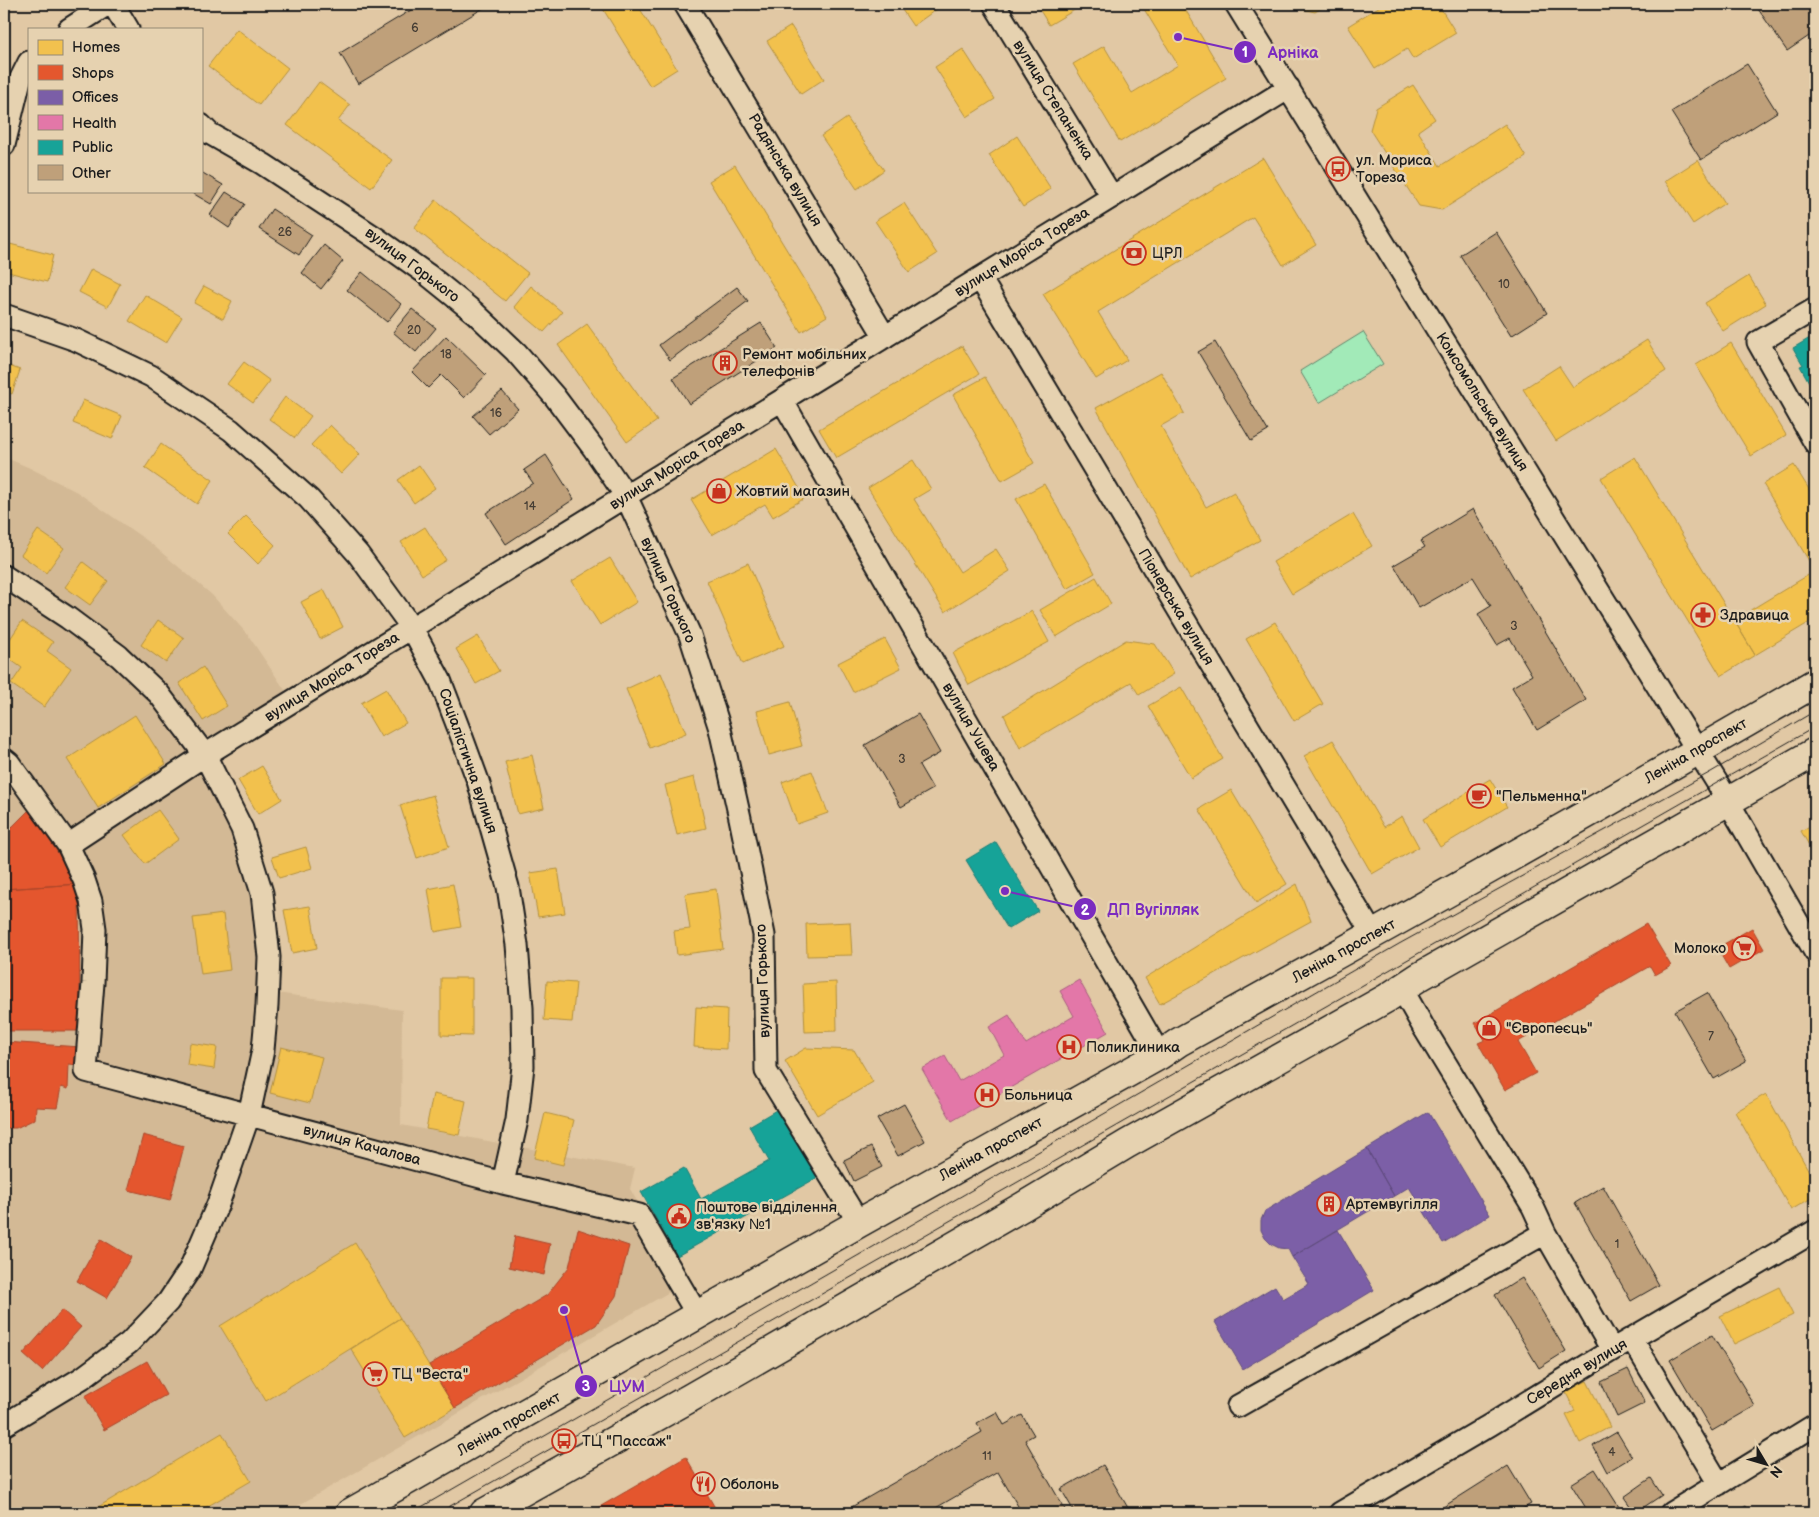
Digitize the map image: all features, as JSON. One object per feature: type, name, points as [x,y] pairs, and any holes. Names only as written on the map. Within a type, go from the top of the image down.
[{"type":"main road","name":"Леніна проспект","points":[[350,1513],[859,1223],[1160,1055],[1188,1037],[1373,935],[1698,751],[1815,682]]},
{"type":"main road","points":[[484,1513],[690,1398],[1022,1208],[1127,1144],[1815,752]]},
{"type":"street","points":[[71,28],[108,4]]},
{"type":"street","points":[[113,4],[127,28]]},
{"type":"street","name":"Радянська вулиця","points":[[686,4],[885,337]]},
{"type":"street","name":"вулиця Степаненка","points":[[994,4],[1112,197]]},
{"type":"street","name":"Комсомольська вулиця","points":[[1236,4],[1698,751],[1815,952]]},
{"type":"street","points":[[4,145],[20,75]]},
{"type":"street","name":"вулиця Моріса Тореза","points":[[68,845],[205,755],[1288,88]]},
{"type":"street","name":"вулиця Горького","points":[[204,130],[263,164],[376,238],[428,275],[475,313],[516,352],[555,397],[626,496],[690,636],[720,729],[764,935],[766,1071],[859,1223]]},
{"type":"street","name":"Піонерська вулиця","points":[[980,278],[1373,935]]},
{"type":"street","points":[[1815,309],[1758,342],[1815,443]]},
{"type":"street","name":"Соціалістична вулиця","points":[[4,315],[76,340],[152,376],[231,430],[309,499],[358,554],[412,628],[440,680],[478,781],[509,896],[522,1008],[523,1066],[517,1120],[503,1182]]},
{"type":"street","name":"вулиця Ушева","points":[[782,400],[1160,1055]]},
{"type":"street","points":[[4,576],[68,618],[119,656],[159,694],[205,755],[242,829],[262,892],[269,957],[263,1050],[249,1115],[218,1204],[190,1269],[168,1302],[129,1343],[82,1378],[4,1425]]},
{"type":"street","points":[[4,759],[9,763],[68,845]]},
{"type":"street","name":"вулиця Качалова","points":[[68,845],[84,880],[91,901],[95,929],[86,1071],[503,1182],[639,1215],[698,1316]]},
{"type":"street","points":[[1402,989],[1533,1207],[1545,1233],[1612,1350]]},
{"type":"street","name":"Середня вулиця","points":[[1340,1513],[1490,1425],[1612,1350],[1815,1232]]},
{"type":"street","points":[[1238,1406],[1545,1233]]},
{"type":"street","points":[[1632,1339],[1719,1484]]},
{"type":"street","points":[[1670,1513],[1815,1426]]},
{"type":"shaded area","points":[[4,457],[77,492],[149,542],[212,595],[248,635],[289,696],[195,754],[228,817],[249,878],[258,933],[261,991],[402,1010],[401,1125],[635,1168],[630,1189],[685,1283],[285,1513],[4,1513]]},
{"type":"green space","points":[[1363,332],[1383,364],[1319,403],[1300,371]]},
{"type":"building: Homes","points":[[4,4],[16,4],[4,11]]},
{"type":"building: Homes","points":[[600,4],[637,4],[677,69],[650,86]]},
{"type":"building: Homes","points":[[742,4],[757,4],[747,10]]},
{"type":"building: Homes","points":[[898,4],[940,4],[941,6],[913,26]]},
{"type":"building: Homes","points":[[1036,4],[1082,4],[1083,5],[1049,25]]},
{"type":"building: Homes","points":[[1141,4],[1182,4],[1226,78],[1120,142],[1073,64],[1104,46],[1132,93],[1178,65]]},
{"type":"building: Homes","points":[[1294,4],[1328,4],[1315,12],[1297,8]]},
{"type":"building: Homes","points":[[1379,4],[1438,4],[1456,33],[1413,59],[1407,49],[1375,69],[1348,26],[1380,6]]},
{"type":"building: Homes","points":[[791,26],[824,79],[801,94],[767,41]]},
{"type":"building: Homes","points":[[237,29],[288,68],[259,105],[208,66]]},
{"type":"building: Homes","points":[[963,49],[995,99],[967,117],[935,67]]},
{"type":"building: Homes","points":[[319,82],[350,105],[338,121],[392,160],[371,188],[287,125]]},
{"type":"building: Homes","points":[[1413,85],[1435,119],[1418,131],[1440,166],[1505,124],[1526,157],[1442,210],[1419,206],[1370,130],[1376,108]]},
{"type":"building: Homes","points":[[847,118],[884,170],[857,189],[821,136]]},
{"type":"building: Homes","points":[[1017,136],[1051,189],[1023,207],[989,155]]},
{"type":"building: Homes","points":[[1263,158],[1316,245],[1283,265],[1253,217],[1098,312],[1127,360],[1096,379],[1043,294]]},
{"type":"building: Homes","points":[[1698,160],[1725,203],[1693,224],[1665,181]]},
{"type":"building: Homes","points":[[735,165],[827,316],[801,332],[709,181]]},
{"type":"building: Homes","points":[[436,200],[528,273],[505,301],[414,228]]},
{"type":"building: Homes","points":[[904,203],[937,254],[909,272],[875,221]]},
{"type":"building: Homes","points":[[6,243],[53,255],[47,282],[4,271]]},
{"type":"building: Homes","points":[[91,269],[120,284],[108,307],[79,292]]},
{"type":"building: Homes","points":[[1749,276],[1766,304],[1723,331],[1705,303]]},
{"type":"building: Homes","points":[[204,286],[232,301],[223,319],[194,303]]},
{"type":"building: Homes","points":[[531,286],[562,312],[544,332],[514,307]]},
{"type":"building: Homes","points":[[145,295],[182,317],[166,343],[129,321]]},
{"type":"building: Homes","points":[[587,324],[657,421],[627,442],[558,345]]},
{"type":"building: Homes","points":[[1647,340],[1666,371],[1556,441],[1523,389],[1559,366],[1573,387]]},
{"type":"building: Homes","points":[[1731,343],[1786,435],[1751,456],[1696,365]]},
{"type":"building: Homes","points":[[962,346],[979,374],[836,458],[819,429]]},
{"type":"building: Homes","points":[[244,362],[270,381],[253,403],[227,384]]},
{"type":"building: Homes","points":[[4,364],[20,370],[12,394],[4,391]]},
{"type":"building: Homes","points":[[1161,372],[1184,413],[1161,426],[1206,507],[1234,492],[1260,540],[1190,579],[1096,408]]},
{"type":"building: Homes","points":[[985,377],[1034,463],[1002,481],[953,395]]},
{"type":"building: Homes","points":[[285,397],[311,416],[295,438],[269,419]]},
{"type":"building: Homes","points":[[83,400],[122,416],[112,439],[73,423]]},
{"type":"building: Homes","points":[[330,425],[360,454],[341,474],[311,445]]},
{"type":"building: Homes","points":[[161,444],[213,480],[197,504],[145,468]]},
{"type":"building: Homes","points":[[776,449],[805,498],[773,517],[765,504],[712,535],[691,500]]},
{"type":"building: Homes","points":[[1635,457],[1755,655],[1721,676],[1601,478]]},
{"type":"building: Homes","points":[[913,460],[931,489],[914,499],[960,572],[996,549],[1010,571],[945,612],[868,488]]},
{"type":"building: Homes","points":[[419,465],[435,488],[414,503],[398,480]]},
{"type":"building: Homes","points":[[1794,465],[1815,499],[1815,571],[1763,484]]},
{"type":"building: Homes","points":[[1044,484],[1095,573],[1067,589],[1016,499]]},
{"type":"building: Homes","points":[[1353,514],[1372,546],[1292,594],[1273,562]]},
{"type":"building: Homes","points":[[246,516],[275,545],[258,564],[228,534]]},
{"type":"building: Homes","points":[[425,527],[446,560],[422,575],[401,542]]},
{"type":"building: Homes","points":[[38,530],[64,548],[46,573],[21,555]]},
{"type":"building: Homes","points":[[610,558],[637,602],[600,625],[572,581]]},
{"type":"building: Homes","points":[[83,562],[108,581],[90,605],[65,587]]},
{"type":"building: Homes","points":[[748,563],[784,646],[743,664],[707,581]]},
{"type":"building: Homes","points":[[1815,571],[1815,619],[1755,655],[1734,620]]},
{"type":"building: Homes","points":[[1096,577],[1111,604],[1056,637],[1040,610]]},
{"type":"building: Homes","points":[[324,590],[343,627],[320,639],[301,602]]},
{"type":"building: Homes","points":[[1032,611],[1049,642],[969,685],[953,653]]},
{"type":"building: Homes","points":[[158,620],[184,638],[166,663],[141,645]]},
{"type":"building: Homes","points":[[22,621],[53,642],[47,651],[71,668],[44,707],[11,684],[22,668],[4,655],[4,648]]},
{"type":"building: Homes","points":[[1275,622],[1323,704],[1294,721],[1246,639]]},
{"type":"building: Homes","points":[[478,636],[499,671],[476,684],[456,649]]},
{"type":"building: Homes","points":[[885,639],[901,668],[853,692],[838,663]]},
{"type":"building: Homes","points":[[1126,640],[1155,644],[1174,674],[1139,695],[1131,682],[1020,748],[1004,715]]},
{"type":"building: Homes","points":[[203,667],[227,706],[203,721],[179,683]]},
{"type":"building: Homes","points":[[661,673],[686,733],[650,748],[626,689]]},
{"type":"building: Homes","points":[[1181,687],[1223,759],[1191,778],[1148,706]]},
{"type":"building: Homes","points":[[386,689],[406,723],[381,737],[361,703]]},
{"type":"building: Homes","points":[[790,702],[802,746],[769,755],[757,711]]},
{"type":"building: Homes","points":[[135,715],[166,764],[98,808],[67,759]]},
{"type":"building: Homes","points":[[1333,740],[1384,827],[1402,816],[1419,847],[1372,874],[1304,756]]},
{"type":"building: Homes","points":[[532,755],[544,808],[518,814],[505,762]]},
{"type":"building: Homes","points":[[262,766],[282,799],[258,814],[238,780]]},
{"type":"building: Homes","points":[[812,771],[828,813],[797,824],[782,782]]},
{"type":"building: Homes","points":[[694,777],[706,828],[677,835],[665,785]]},
{"type":"building: Homes","points":[[1490,779],[1507,807],[1440,847],[1423,819]]},
{"type":"building: Homes","points":[[1231,790],[1287,884],[1256,903],[1199,809]]},
{"type":"building: Homes","points":[[433,795],[449,847],[417,858],[400,805]]},
{"type":"building: Homes","points":[[158,810],[179,839],[145,864],[124,835]]},
{"type":"building: Homes","points":[[1815,823],[1815,856],[1801,831]]},
{"type":"building: Homes","points":[[306,847],[312,868],[279,878],[272,857]]},
{"type":"building: Homes","points":[[558,869],[565,913],[538,917],[530,873]]},
{"type":"building: Homes","points":[[453,884],[461,927],[435,932],[428,889]]},
{"type":"building: Homes","points":[[1297,884],[1311,921],[1160,1004],[1145,978]]},
{"type":"building: Homes","points":[[716,889],[723,949],[677,955],[674,931],[690,929],[685,894]]},
{"type":"building: Homes","points":[[310,906],[317,948],[292,953],[284,910]]},
{"type":"building: Homes","points":[[223,914],[230,970],[201,974],[193,918]]},
{"type":"building: Homes","points":[[850,922],[852,955],[807,956],[806,924]]},
{"type":"building: Homes","points":[[441,978],[472,978],[472,1036],[441,1035]]},
{"type":"building: Homes","points":[[547,981],[576,983],[572,1022],[544,1020]]},
{"type":"building: Homes","points":[[836,982],[837,1031],[805,1032],[803,984]]},
{"type":"building: Homes","points":[[696,1007],[727,1009],[726,1049],[694,1047]]},
{"type":"building: Homes","points":[[190,1043],[217,1047],[214,1069],[187,1065]]},
{"type":"building: Homes","points":[[281,1047],[322,1057],[310,1103],[270,1093]]},
{"type":"building: Homes","points":[[806,1048],[854,1050],[873,1082],[817,1115],[785,1061]]},
{"type":"building: Homes","points":[[433,1094],[466,1101],[459,1135],[426,1129]]},
{"type":"building: Homes","points":[[1766,1094],[1815,1182],[1815,1196],[1791,1210],[1735,1112]]},
{"type":"building: Homes","points":[[545,1113],[574,1120],[563,1165],[534,1158]]},
{"type":"building: Homes","points":[[355,1243],[400,1318],[266,1401],[220,1326]]},
{"type":"building: Homes","points":[[1779,1287],[1793,1315],[1734,1344],[1720,1316]]},
{"type":"building: Homes","points":[[400,1318],[455,1408],[405,1438],[351,1349]]},
{"type":"building: Homes","points":[[1587,1381],[1610,1427],[1580,1443],[1566,1415],[1575,1411],[1565,1391]]},
{"type":"building: Homes","points":[[222,1433],[251,1481],[196,1513],[88,1513]]},
{"type":"building: Shops","points":[[29,810],[79,884],[4,889],[4,835]]},
{"type":"building: Shops","points":[[79,884],[80,1031],[4,1031],[4,889]]},
{"type":"building: Shops","points":[[1646,924],[1671,966],[1655,975],[1650,966],[1518,1042],[1536,1073],[1505,1090],[1478,1043],[1485,1040],[1475,1023]]},
{"type":"building: Shops","points":[[1752,928],[1764,949],[1729,969],[1717,948]]},
{"type":"building: Shops","points":[[4,1042],[81,1047],[78,1065],[69,1064],[68,1089],[61,1087],[57,1108],[36,1107],[35,1119],[16,1128],[4,1128]]},
{"type":"building: Shops","points":[[143,1135],[184,1146],[170,1200],[128,1190]]},
{"type":"building: Shops","points":[[578,1229],[629,1246],[616,1296],[596,1325],[455,1408],[429,1365],[547,1295],[569,1267]]},
{"type":"building: Shops","points":[[515,1236],[550,1244],[544,1275],[509,1267]]},
{"type":"building: Shops","points":[[101,1239],[131,1257],[107,1298],[77,1281]]},
{"type":"building: Shops","points":[[62,1310],[81,1327],[42,1371],[23,1354]]},
{"type":"building: Shops","points":[[147,1361],[166,1395],[104,1430],[85,1396]]},
{"type":"building: Shops","points":[[686,1457],[718,1513],[589,1513]]},
{"type":"building: Offices","points":[[1428,1112],[1490,1215],[1443,1243],[1409,1187],[1394,1196],[1367,1149]]},
{"type":"building: Offices","name":"Артемвугілля","points":[[1367,1149],[1394,1196],[1292,1257],[1288,1249],[1279,1248],[1265,1238],[1261,1230],[1261,1220],[1265,1211]]},
{"type":"building: Offices","points":[[1338,1230],[1374,1290],[1243,1369],[1215,1322],[1275,1286],[1283,1299],[1309,1284],[1292,1257]]},
{"type":"building: Health","points":[[1079,980],[1108,1032],[952,1121],[922,1069],[945,1056],[959,1081],[1004,1055],[989,1027],[1009,1015],[1026,1044],[1074,1016],[1060,991]]},
{"type":"building: Public","points":[[1815,335],[1815,393],[1800,366],[1803,365],[1793,348]]},
{"type":"building: Public","points":[[996,842],[1038,911],[1008,929],[966,860]]},
{"type":"building: Public","points":[[783,1106],[822,1175],[677,1256],[641,1192],[684,1168],[701,1199],[769,1161],[749,1126]]},
{"type":"building: Other","points":[[149,4],[164,4],[154,11]]},
{"type":"building: Other","points":[[421,4],[490,4],[358,84],[340,53]]},
{"type":"building: Other","points":[[1759,4],[1815,4],[1815,32],[1787,51],[1756,6]]},
{"type":"building: Other","points":[[1747,64],[1777,112],[1701,160],[1671,112]]},
{"type":"building: Other","points":[[202,173],[223,185],[211,204],[191,192],[202,192]]},
{"type":"building: Other","points":[[226,192],[245,204],[229,228],[210,215]]},
{"type":"building: Other","points":[[272,209],[312,235],[299,255],[259,229]]},
{"type":"building: Other","points":[[1496,232],[1547,313],[1511,336],[1460,255]]},
{"type":"building: Other","points":[[324,245],[343,261],[321,289],[302,273]]},
{"type":"building: Other","points":[[362,272],[401,304],[387,322],[347,290]]},
{"type":"building: Other","points":[[737,287],[748,301],[670,360],[659,345]]},
{"type":"building: Other","points":[[412,309],[436,328],[416,352],[393,332]]},
{"type":"building: Other","name":"Ремонт мобільних телефонів","points":[[761,323],[777,348],[689,404],[673,378]]},
{"type":"building: Other","points":[[446,336],[486,375],[464,398],[441,375],[428,388],[412,372]]},
{"type":"building: Other","points":[[1215,342],[1268,431],[1251,441],[1198,352]]},
{"type":"building: Other","points":[[502,391],[518,409],[489,434],[473,416]]},
{"type":"building: Other","points":[[546,455],[574,499],[506,544],[486,513],[533,483],[524,470]]},
{"type":"building: Other","points":[[1473,509],[1586,700],[1537,730],[1512,687],[1532,675],[1510,638],[1497,645],[1478,614],[1491,606],[1473,577],[1419,608],[1394,565],[1425,547],[1421,541]]},
{"type":"building: Other","points":[[918,714],[940,753],[919,765],[933,789],[901,807],[865,745]]},
{"type":"building: Other","points":[[1707,993],[1746,1061],[1714,1079],[1675,1011]]},
{"type":"building: Other","points":[[904,1104],[925,1141],[898,1156],[877,1119]]},
{"type":"building: Other","points":[[871,1147],[882,1167],[854,1181],[844,1160]]},
{"type":"building: Other","points":[[1603,1186],[1659,1285],[1631,1301],[1575,1203]]},
{"type":"building: Other","points":[[1522,1278],[1566,1351],[1539,1368],[1495,1295]]},
{"type":"building: Other","points":[[1712,1335],[1755,1406],[1712,1431],[1670,1360]]},
{"type":"building: Other","points":[[1628,1369],[1645,1403],[1617,1417],[1601,1382]]},
{"type":"building: Other","points":[[997,1412],[1004,1425],[1022,1415],[1034,1435],[1025,1440],[1067,1513],[1022,1513],[998,1472],[927,1513],[841,1513],[982,1432],[977,1423]]},
{"type":"building: Other","points":[[1617,1432],[1632,1457],[1607,1472],[1593,1446]]},
{"type":"building: Other","points":[[1103,1465],[1131,1513],[1075,1513],[1061,1489]]},
{"type":"building: Other","points":[[1508,1466],[1531,1504],[1515,1513],[1443,1513],[1440,1509]]},
{"type":"building: Other","points":[[1595,1469],[1619,1507],[1609,1513],[1589,1513],[1571,1484]]},
{"type":"building: Other","points":[[1651,1478],[1662,1495],[1635,1513],[1624,1497]]},
{"type":"building: Other","points":[[1746,1506],[1751,1513],[1735,1513]]},
{"type":"tram line","points":[[411,1513],[1399,944],[1711,772],[1815,711]]},
{"type":"tram line","points":[[438,1513],[1815,727]]},
{"type":"place","name":"Арніка","points":[[1178,37]]},
{"type":"place","name":"ул. Мориса Тореза","points":[[1338,169]]},
{"type":"place","name":"ЦРЛ","points":[[1134,253]]},
{"type":"place","name":"Ремонт мобільних телефонів","points":[[725,363]]},
{"type":"place","name":"Жовтий магазин","points":[[719,491]]},
{"type":"place","name":"Здравица","points":[[1703,615]]},
{"type":"place","name":"\"Пельменна\"","points":[[1479,796]]},
{"type":"place","name":"ДП Вугілляк","points":[[1005,891]]},
{"type":"place","name":"Молоко","points":[[1744,948]]},
{"type":"place","name":"\"Європеєць\"","points":[[1489,1028]]},
{"type":"place","name":"Поликлиника","points":[[1069,1047]]},
{"type":"place","name":"Больница","points":[[987,1095]]},
{"type":"place","name":"Артемвугілля","points":[[1329,1204]]},
{"type":"place","name":"Поштове відділення зв'язку №1","points":[[679,1216]]},
{"type":"place","name":"ЦУМ","points":[[564,1310]]},
{"type":"place","name":"ТЦ \"Веста\"","points":[[375,1374]]},
{"type":"place","name":"ТЦ \"Пассаж\"","points":[[564,1441]]},
{"type":"place","name":"Оболонь","points":[[703,1484]]}]
